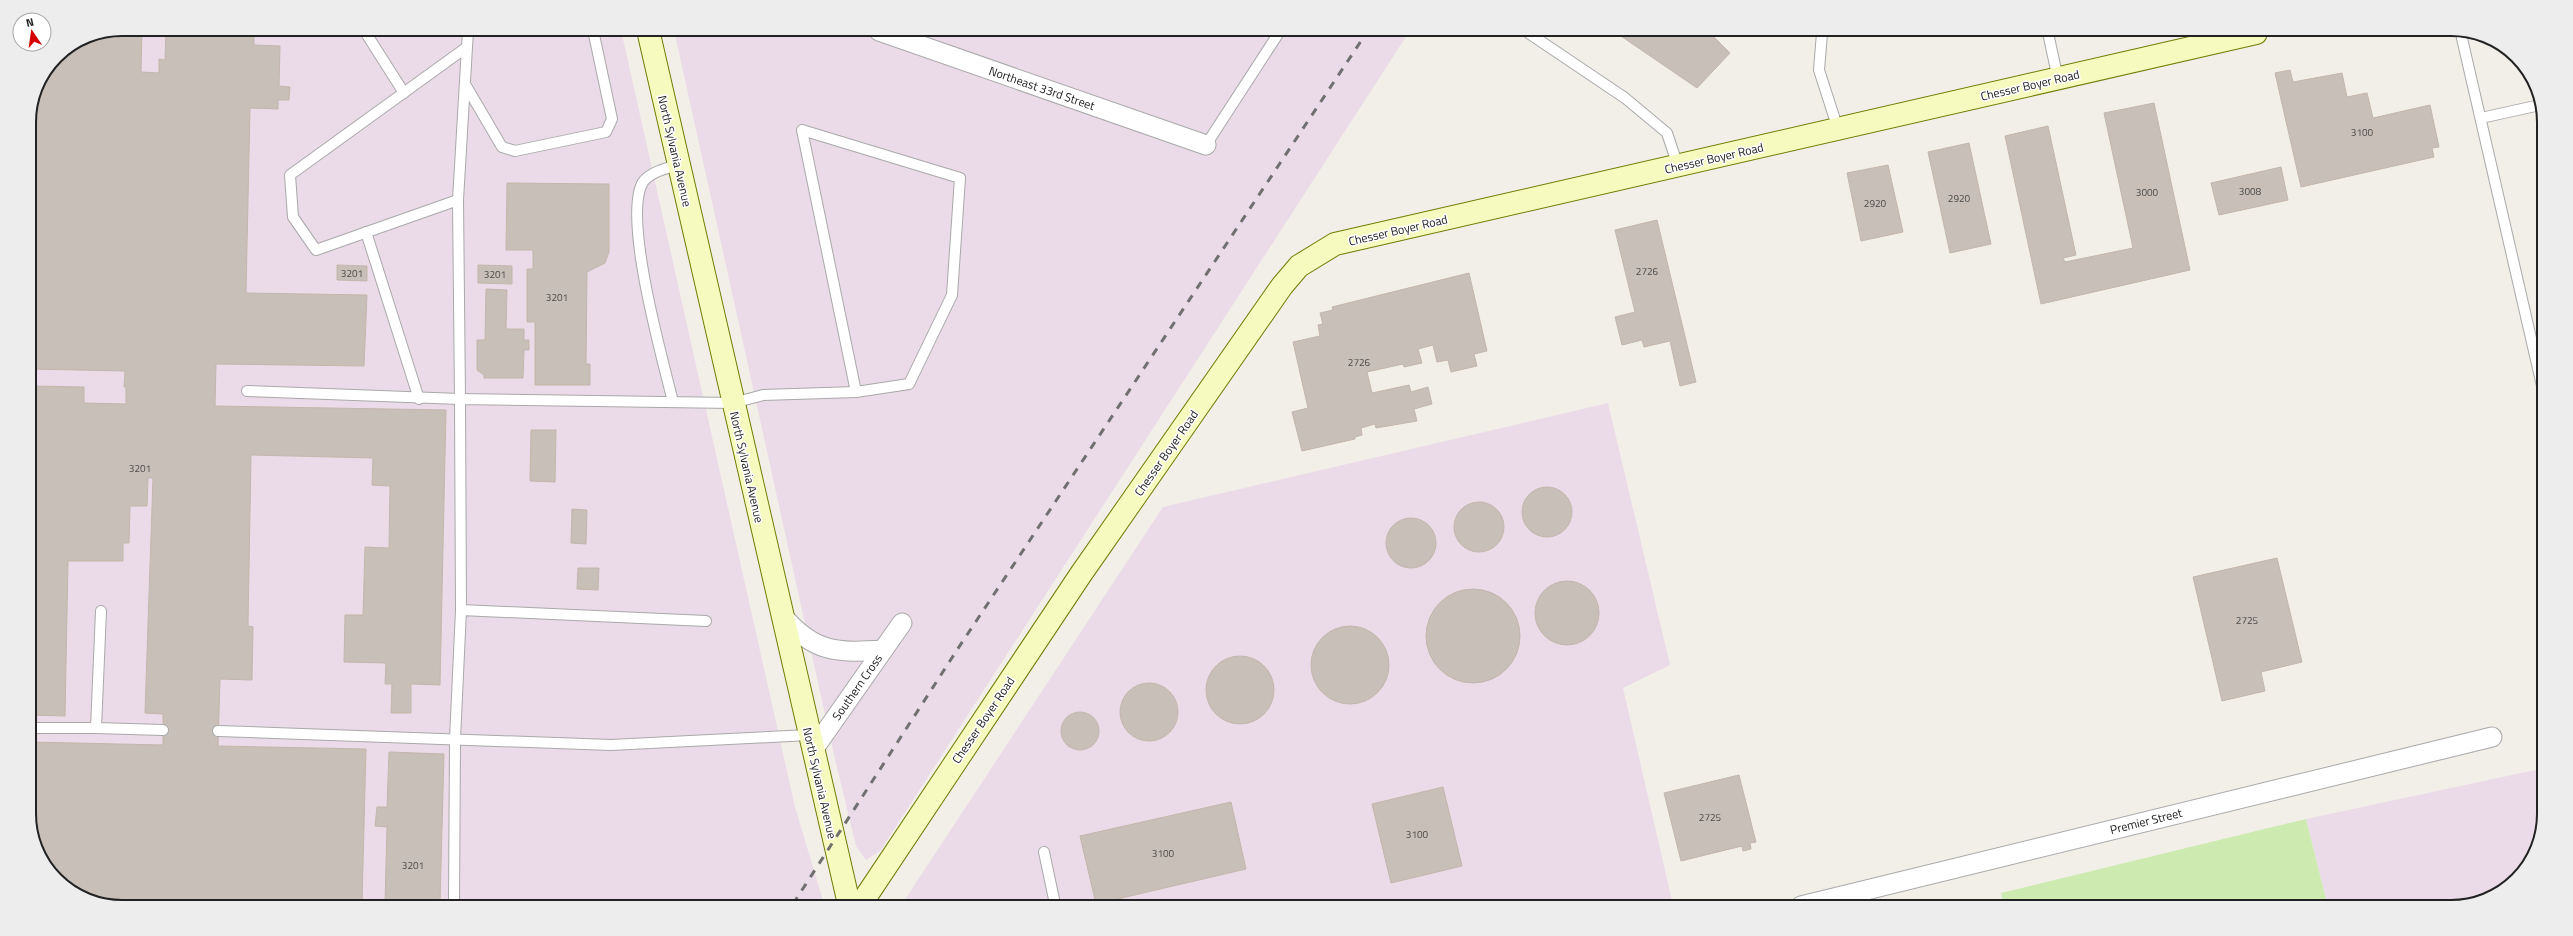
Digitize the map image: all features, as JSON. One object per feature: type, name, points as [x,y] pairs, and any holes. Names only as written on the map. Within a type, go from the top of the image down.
[{"type":"street","name":"North Sylvania Avenue","points":[[649,36],[781,615],[848,900]]},
{"type":"street","name":"Northeast 33rd Street","points":[[893,36],[1206,145]]},
{"type":"street","name":"Chesser Boyer Road","points":[[864,900],[1085,568],[1282,286],[1299,266],[1335,244],[2243,36]]},
{"type":"street","points":[[781,615],[795,631],[818,647],[845,652],[883,650]]},
{"type":"street","name":"Southern Cross","points":[[811,742],[883,650],[902,623]]},
{"type":"street","name":"Premier Street","points":[[1826,900],[2492,737]]},
{"type":"lane","points":[[368,36],[404,93]]},
{"type":"lane","points":[[454,900],[455,739],[461,610],[458,200],[468,36]]},
{"type":"lane","points":[[465,84],[502,147],[516,151],[606,132],[612,119],[594,36]]},
{"type":"lane","points":[[1206,145],[1277,36]]},
{"type":"lane","points":[[1533,36],[1625,98],[1667,133],[1678,166]]},
{"type":"lane","points":[[1822,36],[1819,70],[1838,129]]},
{"type":"lane","points":[[2049,36],[2058,79]]},
{"type":"lane","points":[[2462,37],[2537,364]]},
{"type":"lane","points":[[458,200],[316,250],[293,217],[290,175],[467,47]]},
{"type":"lane","points":[[2481,118],[2535,106]]},
{"type":"lane","points":[[246,391],[419,399],[733,403],[763,395],[856,392],[909,384],[952,295],[960,178],[802,130],[856,392]]},
{"type":"lane","points":[[673,402],[639,256],[638,200],[643,182],[658,171],[678,165]]},
{"type":"lane","points":[[366,232],[419,399]]},
{"type":"lane","points":[[96,728],[101,610]]},
{"type":"lane","points":[[461,610],[706,621]]},
{"type":"lane","points":[[36,728],[163,730]]},
{"type":"lane","points":[[218,731],[611,745],[811,742]]},
{"type":"lane","points":[[1044,852],[1054,900]]},
{"type":"shaded area","points":[[122,36],[622,36],[795,807],[823,900],[117,900],[84,891],[61,875],[45,852],[36,819],[36,117],[45,84],[57,65],[65,57],[89,43],[106,38]]},
{"type":"shaded area","points":[[675,36],[1406,36],[880,851],[866,860],[856,846],[834,755]]},
{"type":"shaded area","points":[[1608,403],[1670,665],[1623,688],[1672,900],[905,900],[1163,507]]},
{"type":"shaded area","points":[[2537,770],[2536,825],[2534,836],[2528,852],[2512,875],[2503,882],[2484,893],[2467,898],[2456,900],[2326,900],[2306,819]]},
{"type":"green space","points":[[2306,819],[2326,900],[2003,900],[2001,893]]},
{"type":"building","points":[[142,36],[141,72],[159,73],[159,59],[165,60],[166,36],[254,36],[254,45],[280,46],[279,86],[290,87],[289,100],[278,100],[278,109],[250,108],[246,293],[367,295],[364,366],[216,364],[215,406],[446,410],[440,685],[411,684],[411,713],[391,713],[392,684],[385,684],[386,663],[344,662],[345,615],[363,615],[365,547],[389,548],[390,486],[372,485],[373,458],[251,455],[248,626],[253,627],[252,680],[220,679],[218,746],[366,749],[362,900],[117,900],[95,895],[74,885],[61,875],[45,852],[36,819],[36,742],[163,745],[163,714],[145,713],[153,478],[148,478],[147,506],[130,506],[129,543],[123,543],[123,561],[68,561],[65,716],[36,715],[36,386],[84,387],[84,403],[126,404],[126,387],[124,387],[125,371],[36,369],[36,117],[45,84],[57,65],[65,57],[84,45],[111,37]]},
{"type":"building","points":[[1621,36],[1713,36],[1730,53],[1697,88]]},
{"type":"building","points":[[2290,70],[2293,82],[2342,73],[2347,97],[2367,93],[2373,118],[2430,105],[2439,147],[2432,148],[2434,157],[2301,187],[2275,73]]},
{"type":"building","points":[[2154,103],[2190,270],[2041,304],[2005,136],[2048,126],[2076,255],[2063,258],[2065,262],[2133,248],[2104,113]]},
{"type":"building","points":[[1969,143],[1991,244],[1950,253],[1928,152]]},
{"type":"building","points":[[1888,165],[1903,232],[1861,241],[1847,173]]},
{"type":"building","points":[[2281,167],[2288,200],[2219,215],[2211,183]]},
{"type":"building","points":[[507,183],[609,184],[609,252],[605,263],[587,272],[586,364],[590,364],[590,385],[535,385],[535,322],[527,322],[527,269],[533,269],[533,250],[506,250]]},
{"type":"building","points":[[1657,220],[1696,382],[1680,386],[1670,341],[1644,347],[1642,340],[1622,345],[1615,317],[1635,312],[1615,230]]},
{"type":"building","points":[[337,265],[367,266],[367,281],[337,280]]},
{"type":"building","points":[[478,265],[512,266],[512,284],[478,283]]},
{"type":"building","points":[[1469,273],[1487,351],[1474,354],[1477,366],[1451,372],[1448,360],[1437,362],[1433,345],[1418,349],[1422,363],[1404,367],[1403,364],[1367,372],[1372,393],[1409,385],[1411,392],[1428,387],[1432,404],[1414,409],[1417,421],[1376,428],[1375,424],[1361,428],[1362,435],[1355,437],[1355,439],[1302,451],[1292,412],[1308,408],[1293,342],[1320,336],[1318,325],[1323,324],[1320,313],[1333,310],[1332,307]]},
{"type":"building","points":[[486,289],[507,290],[506,329],[524,329],[524,340],[529,340],[529,350],[524,350],[523,378],[484,378],[484,375],[477,370],[477,340],[485,340]]},
{"type":"building","points":[[531,430],[556,430],[555,482],[530,481]]},
{"type":"building","points":[[1547,487],[1557,489],[1565,494],[1570,502],[1572,512],[1570,522],[1565,530],[1557,535],[1547,537],[1537,535],[1529,530],[1524,522],[1522,512],[1524,502],[1529,494],[1537,489]]},
{"type":"building","points":[[1479,502],[1488,504],[1497,509],[1502,518],[1504,527],[1502,536],[1497,545],[1488,550],[1479,552],[1470,550],[1461,545],[1456,536],[1454,527],[1456,518],[1461,509],[1470,504]]},
{"type":"building","points":[[572,509],[587,510],[586,544],[571,543]]},
{"type":"building","points":[[1411,518],[1420,520],[1429,525],[1434,534],[1436,543],[1434,552],[1429,561],[1420,566],[1411,568],[1402,566],[1393,561],[1388,552],[1386,543],[1388,534],[1393,525],[1402,520]]},
{"type":"building","points":[[2277,558],[2302,662],[2261,672],[2265,691],[2222,701],[2193,577]]},
{"type":"building","points":[[578,568],[599,568],[598,590],[577,589]]},
{"type":"building","points":[[1567,581],[1585,587],[1593,595],[1599,613],[1593,631],[1585,639],[1567,645],[1549,639],[1541,631],[1535,613],[1541,595],[1549,587]]},
{"type":"building","points":[[1473,589],[1491,593],[1506,603],[1516,618],[1520,636],[1516,654],[1506,669],[1491,679],[1473,683],[1455,679],[1440,669],[1430,654],[1426,636],[1430,618],[1440,603],[1455,593]]},
{"type":"building","points":[[1342,626],[1358,626],[1372,632],[1383,643],[1389,657],[1389,673],[1383,687],[1372,698],[1358,704],[1342,704],[1328,698],[1317,687],[1311,673],[1311,657],[1317,643],[1328,632]]},
{"type":"building","points":[[1240,656],[1253,659],[1264,666],[1271,677],[1274,690],[1271,703],[1264,714],[1253,721],[1240,724],[1227,721],[1216,714],[1209,703],[1206,690],[1209,677],[1216,666],[1227,659]]},
{"type":"building","points":[[1149,683],[1160,685],[1173,696],[1176,701],[1178,712],[1176,723],[1165,736],[1160,739],[1149,741],[1138,739],[1125,728],[1122,723],[1120,712],[1122,701],[1133,688],[1138,685]]},
{"type":"building","points":[[1076,712],[1084,712],[1094,717],[1098,724],[1098,738],[1094,745],[1084,750],[1076,750],[1066,745],[1064,742],[1061,735],[1061,727],[1066,717],[1069,715]]},
{"type":"building","points":[[389,752],[444,754],[440,900],[385,900],[387,827],[375,826],[377,807],[387,807]]},
{"type":"building","points":[[1739,775],[1756,842],[1750,843],[1751,849],[1743,851],[1742,846],[1681,861],[1664,793]]},
{"type":"building","points":[[1443,787],[1462,866],[1391,883],[1372,804]]},
{"type":"building","points":[[1231,802],[1246,869],[1113,900],[1095,900],[1080,836]]},
{"type":"railway","points":[[796,900],[957,650],[1364,36]]}]
